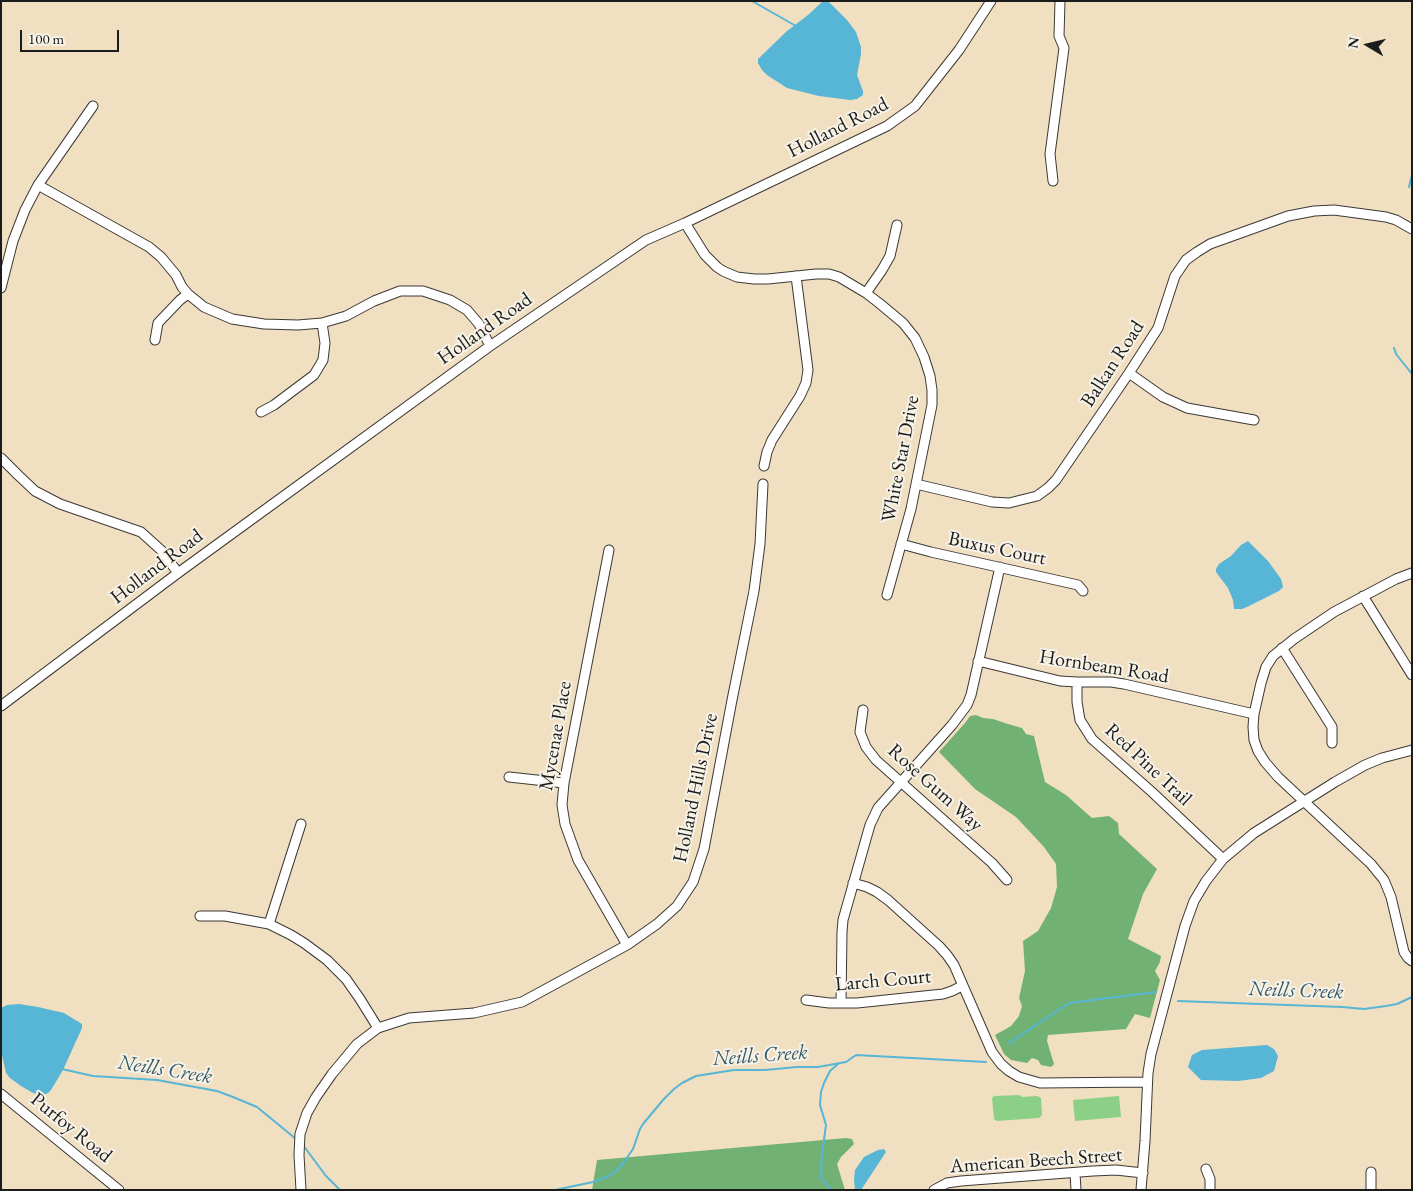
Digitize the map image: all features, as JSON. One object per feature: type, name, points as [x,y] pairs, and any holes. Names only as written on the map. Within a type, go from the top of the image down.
[{"type":"street","name":"Holland Road","points":[[1,706],[178,573],[490,346],[646,240],[879,130],[901,116],[915,106],[953,57],[992,1]]},
{"type":"street","points":[[1053,181],[1050,154],[1064,48],[1059,36],[1060,1]]},
{"type":"street","points":[[1,288],[13,240],[25,210],[38,185],[92,106]]},
{"type":"street","points":[[38,185],[149,247],[161,257],[176,275],[188,294],[204,307],[232,319],[264,324],[298,325],[322,323],[347,316],[374,301],[400,291],[422,292],[450,300],[467,310],[479,324],[490,346]]},
{"type":"street","name":"Balkan Road","points":[[916,484],[992,502],[1009,503],[1037,496],[1048,488],[1056,480],[1158,328],[1175,276],[1186,260],[1210,244],[1288,216],[1314,211],[1334,210],[1386,217],[1412,229]]},
{"type":"street","name":"White Star Drive","points":[[685,223],[705,255],[717,267],[731,275],[754,280],[816,274],[828,274],[839,277],[866,292],[903,323],[915,338],[930,376],[932,405],[911,509],[887,595]]},
{"type":"street","points":[[866,292],[890,256],[897,225]]},
{"type":"street","points":[[764,466],[766,452],[772,440],[800,396],[806,383],[808,370],[796,276]]},
{"type":"street","points":[[155,340],[158,323],[188,294]]},
{"type":"street","points":[[261,412],[274,405],[314,375],[323,360],[325,343],[322,323]]},
{"type":"street","points":[[1129,373],[1164,397],[1187,408],[1254,420]]},
{"type":"street","points":[[1,458],[35,491],[60,504],[141,532],[162,551],[178,573]]},
{"type":"street","name":"Holland Hills Drive","points":[[301,1190],[300,1134],[307,1113],[332,1074],[357,1044],[378,1028],[409,1018],[474,1013],[522,1002],[627,945],[677,906],[693,882],[704,849],[754,591],[760,544],[763,484]]},
{"type":"street","name":"Buxus Court","points":[[901,544],[1078,585],[1083,591]]},
{"type":"street","name":"Mycenae Place","points":[[609,550],[564,783],[562,805],[565,824],[578,860],[627,945]]},
{"type":"street","points":[[841,1004],[843,920],[870,825],[878,808],[964,709],[971,695],[1000,567]]},
{"type":"street","points":[[1412,573],[1396,579],[1334,612],[1273,656],[1266,667],[1254,714],[1253,727],[1254,740],[1265,762],[1278,777],[1371,864],[1384,880],[1391,898],[1404,952],[1412,961]]},
{"type":"street","points":[[1363,596],[1412,676]]},
{"type":"street","points":[[1282,648],[1332,727],[1332,743]]},
{"type":"street","name":"Hornbeam Road","points":[[978,661],[1060,680],[1124,684],[1254,714]]},
{"type":"street","name":"Red Pine Trail","points":[[1077,682],[1077,702],[1080,720],[1092,739],[1223,859]]},
{"type":"street","name":"Rose Gum Way","points":[[863,710],[860,732],[866,747],[876,760],[992,863],[1008,880]]},
{"type":"street","points":[[1141,1190],[1150,1054],[1185,926],[1194,901],[1206,881],[1223,859],[1254,834],[1305,801],[1365,765],[1412,750]]},
{"type":"street","points":[[509,777],[564,783]]},
{"type":"street","points":[[269,924],[301,824]]},
{"type":"street","points":[[853,883],[877,892],[939,946],[954,965],[992,1052],[1009,1071],[1019,1077],[1040,1083],[1148,1082]]},
{"type":"street","points":[[200,916],[225,916],[269,924],[316,950],[346,979],[378,1028]]},
{"type":"street","name":"Larch Court","points":[[806,1000],[841,1004],[857,1003],[943,994],[962,986]]},
{"type":"street","name":"Purfoy Road","points":[[1,1094],[119,1190]]},
{"type":"street","points":[[1206,1169],[1210,1179],[1210,1190]]},
{"type":"street","name":"American Beech Street","points":[[934,1190],[947,1183],[961,1181],[1116,1170],[1143,1173]]},
{"type":"street","points":[[1370,1190],[1371,1172]]},
{"type":"street","points":[[1075,1173],[1076,1190]]},
{"type":"green space","points":[[976,715],[1022,728],[1026,734],[1034,736],[1045,782],[1066,795],[1092,818],[1109,816],[1118,823],[1119,834],[1157,869],[1143,894],[1128,939],[1161,956],[1155,971],[1160,980],[1150,1018],[1135,1014],[1126,1029],[1048,1035],[1047,1041],[1054,1064],[1051,1067],[1041,1065],[1038,1060],[1032,1058],[1027,1063],[1011,1060],[1004,1054],[995,1035],[1011,1026],[1019,1016],[1022,1006],[1019,998],[1025,971],[1023,941],[1038,931],[1051,908],[1057,887],[1056,864],[1044,847],[1016,817],[975,789],[939,752],[970,716]]},
{"type":"green space","points":[[1019,1095],[1022,1097],[1037,1096],[1041,1098],[1042,1115],[1039,1118],[997,1121],[994,1119],[992,1098],[994,1096]]},
{"type":"green space","points":[[1119,1096],[1121,1117],[1075,1121],[1073,1100]]},
{"type":"green space","points":[[852,1139],[854,1144],[837,1164],[845,1190],[592,1190],[597,1160]]},
{"type":"water","points":[[823,1],[828,1],[856,32],[861,47],[857,75],[863,91],[863,95],[857,99],[850,100],[819,96],[787,88],[767,75],[758,63],[758,59],[787,31]]},
{"type":"water","points":[[1248,541],[1268,561],[1281,579],[1283,587],[1279,591],[1247,607],[1234,609],[1233,600],[1228,588],[1216,572],[1216,569],[1219,564]]},
{"type":"water","points":[[19,1004],[64,1013],[82,1024],[82,1028],[63,1070],[51,1090],[43,1095],[33,1093],[21,1086],[6,1073],[1,1051],[1,1008],[7,1005]]},
{"type":"water","points":[[1267,1045],[1274,1049],[1278,1056],[1274,1071],[1261,1078],[1238,1081],[1201,1080],[1188,1067],[1192,1055],[1202,1050]]},
{"type":"water","points":[[884,1149],[886,1152],[861,1190],[855,1190],[855,1170],[864,1157]]},
{"type":"waterway","points":[[752,1],[796,26]]},
{"type":"waterway","points":[[1409,187],[1412,175]]},
{"type":"waterway","points":[[1394,348],[1396,354],[1412,374]]},
{"type":"waterway","name":"Neills Creek","points":[[1009,1043],[1069,1003],[1156,992]]},
{"type":"waterway","name":"Neills Creek","points":[[1178,1001],[1364,1009],[1397,1004],[1412,997]]},
{"type":"waterway","name":"Neills Creek","points":[[555,1190],[593,1182],[616,1171],[633,1149],[643,1124],[663,1100],[682,1083],[696,1076],[734,1070],[818,1067],[846,1062],[856,1055],[986,1062]]},
{"type":"waterway","points":[[831,1190],[821,1178],[826,1125],[820,1105],[824,1083],[830,1071],[838,1064]]},
{"type":"waterway","name":"Neills Creek","points":[[62,1069],[93,1076],[157,1080],[217,1091],[257,1107],[296,1139]]},
{"type":"waterway","name":"Neills Creek","points":[[303,1145],[326,1176],[340,1190]]}]
